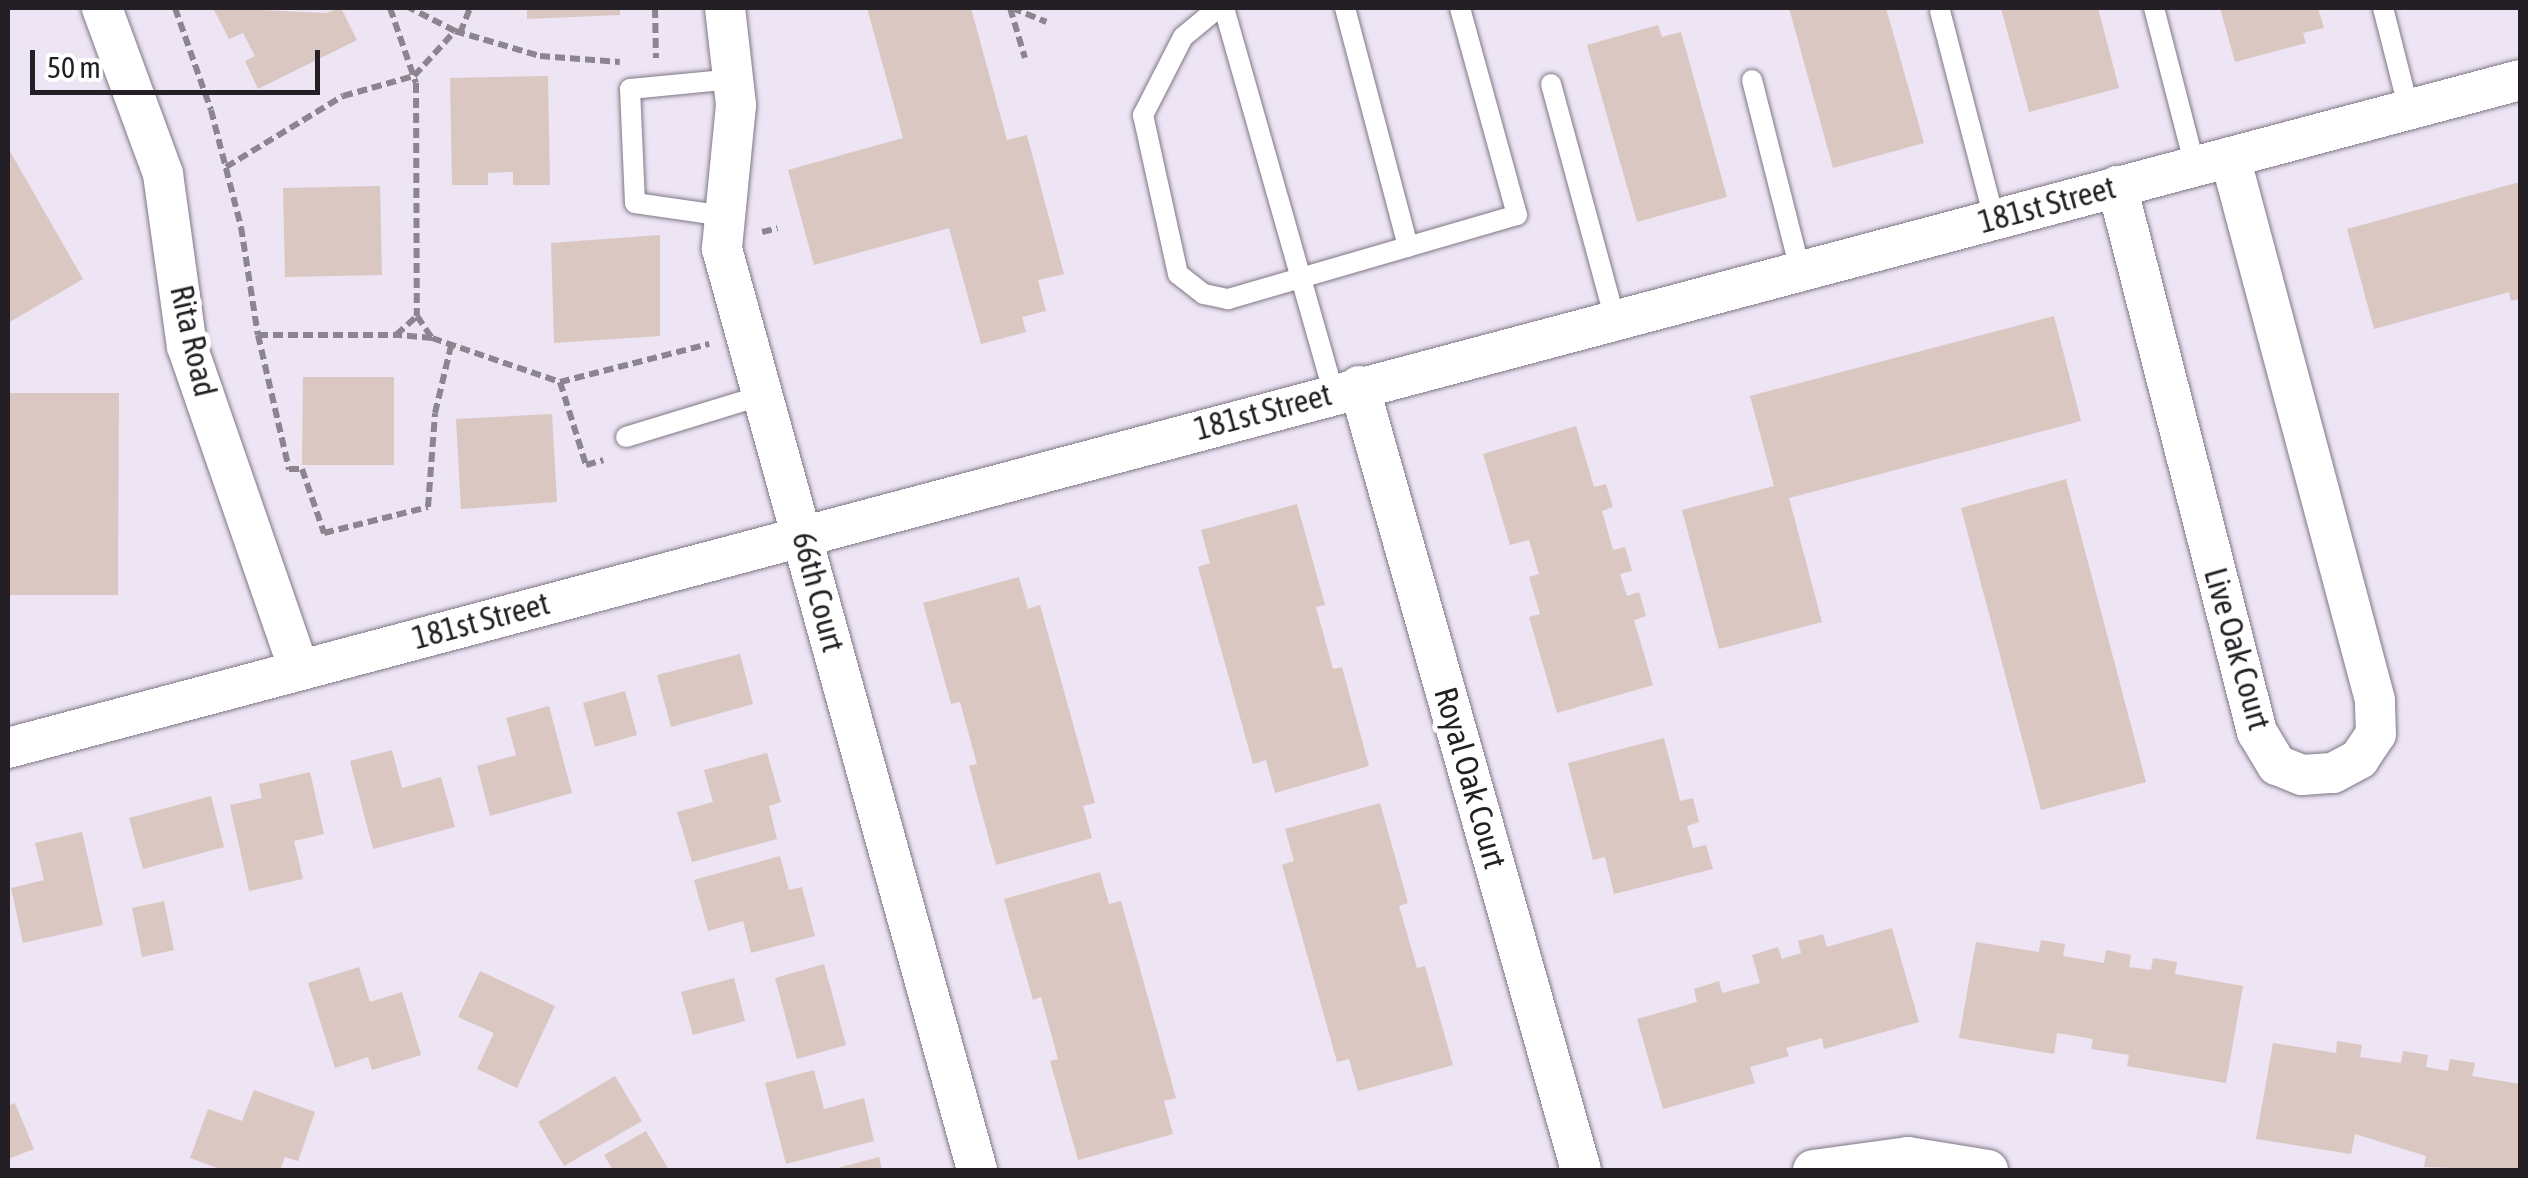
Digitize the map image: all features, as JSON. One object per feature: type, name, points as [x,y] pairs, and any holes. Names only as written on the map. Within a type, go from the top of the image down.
[{"type":"street","name":"Rita Road","points":[[102,8],[163,174],[187,346],[298,670]]},
{"type":"street","name":"66th Court","points":[[725,8],[734,79],[722,249],[977,1170]]},
{"type":"street","name":"181st Street","points":[[8,748],[2520,80]]},
{"type":"street","name":"Live Oak Court","points":[[2118,186],[2257,732],[2277,764],[2302,775],[2333,773],[2360,759],[2376,734],[2375,700],[2213,161]]},
{"type":"street","name":"Royal Oak Court","points":[[1347,389],[1580,1170]]},
{"type":"street","points":[[1813,1170],[1891,1165],[1988,1170]]},
{"type":"lane","points":[[1347,389],[1302,278],[1222,8],[1183,38],[1143,115],[1178,274],[1204,294],[1228,300],[1302,278],[1408,247],[1517,214],[1460,8]]},
{"type":"lane","points":[[1344,8],[1408,247]]},
{"type":"lane","points":[[2154,8],[2213,161]]},
{"type":"lane","points":[[2383,8],[2408,110]]},
{"type":"lane","points":[[1940,11],[1994,219]]},
{"type":"lane","points":[[725,216],[635,203],[630,89],[734,79]]},
{"type":"lane","points":[[1752,80],[1800,270]]},
{"type":"lane","points":[[1550,84],[1615,319]]},
{"type":"lane","points":[[626,437],[763,395]]},
{"type":"path","points":[[175,8],[226,168],[258,335],[290,469],[302,469],[324,533],[428,507],[435,413],[451,346]]},
{"type":"path","points":[[390,8],[414,76],[417,316],[432,338]]},
{"type":"path","points":[[410,8],[457,32],[540,56],[625,62]]},
{"type":"path","points":[[226,168],[343,96],[414,76],[457,32],[470,8]]},
{"type":"path","points":[[640,63],[656,64],[655,8]]},
{"type":"path","points":[[1011,8],[1046,22]]},
{"type":"path","points":[[1011,8],[1025,58]]},
{"type":"path","points":[[396,335],[417,316]]},
{"type":"path","points":[[258,335],[432,338],[560,382],[719,341]]},
{"type":"path","points":[[560,382],[586,464],[604,460]]},
{"type":"building","points":[[213,8],[326,13],[341,8],[357,40],[258,89],[245,61],[255,56],[243,33],[229,39]]},
{"type":"building","points":[[527,8],[620,8],[620,15],[527,19]]},
{"type":"building","points":[[867,8],[971,8],[1007,140],[1027,135],[1064,274],[1038,280],[1046,311],[1022,317],[1026,332],[981,344],[949,228],[814,265],[788,170],[903,138]]},
{"type":"building","points":[[1789,8],[1886,8],[1924,143],[1833,168]]},
{"type":"building","points":[[2001,8],[2098,8],[2119,88],[2029,112]]},
{"type":"building","points":[[2220,8],[2318,8],[2324,28],[2303,33],[2306,43],[2235,62]]},
{"type":"building","points":[[1658,25],[1662,37],[1681,32],[1727,197],[1637,222],[1587,45]]},
{"type":"building","points":[[548,76],[550,185],[513,185],[513,172],[488,173],[488,185],[452,185],[450,78]]},
{"type":"building","points":[[8,148],[83,279],[8,323]]},
{"type":"building","points":[[2520,182],[2520,299],[2511,301],[2509,292],[2374,329],[2347,229]]},
{"type":"building","points":[[380,186],[382,275],[285,277],[283,188]]},
{"type":"building","points":[[660,235],[660,336],[554,343],[551,243]]},
{"type":"building","points":[[2054,316],[2081,421],[1789,498],[1822,622],[1719,649],[1682,510],[1774,486],[1750,396]]},
{"type":"building","points":[[303,377],[394,377],[394,465],[302,465]]},
{"type":"building","points":[[8,393],[119,393],[118,595],[8,595]]},
{"type":"building","points":[[552,414],[557,502],[461,509],[456,419]]},
{"type":"building","points":[[1576,426],[1594,487],[1606,484],[1613,507],[1602,511],[1613,550],[1625,547],[1632,571],[1620,574],[1627,596],[1639,592],[1646,616],[1634,620],[1653,685],[1557,713],[1529,617],[1540,614],[1529,577],[1539,574],[1529,540],[1510,545],[1483,454]]},
{"type":"building","points":[[2066,479],[2146,782],[2041,810],[1961,508]]},
{"type":"building","points":[[1297,504],[1325,605],[1316,607],[1333,669],[1342,667],[1369,766],[1275,793],[1266,760],[1253,764],[1198,567],[1210,563],[1201,530]]},
{"type":"building","points":[[1019,577],[1028,609],[1040,605],[1095,803],[1083,806],[1092,838],[996,865],[969,766],[977,764],[960,702],[951,704],[923,603]]},
{"type":"building","points":[[740,654],[753,704],[671,727],[657,675]]},
{"type":"building","points":[[625,691],[637,735],[595,747],[583,703]]},
{"type":"building","points":[[549,706],[572,793],[490,816],[477,766],[516,755],[506,718]]},
{"type":"building","points":[[1664,738],[1680,801],[1693,798],[1699,822],[1687,826],[1693,848],[1706,845],[1713,869],[1614,894],[1605,857],[1593,860],[1568,763]]},
{"type":"building","points":[[392,750],[402,788],[441,777],[455,827],[373,849],[350,761]]},
{"type":"building","points":[[767,753],[781,802],[769,806],[777,839],[692,862],[677,812],[713,802],[704,770]]},
{"type":"building","points":[[310,772],[324,834],[294,841],[303,879],[249,891],[230,805],[262,798],[259,784]]},
{"type":"building","points":[[211,796],[224,847],[143,869],[129,818]]},
{"type":"building","points":[[1380,803],[1408,903],[1399,906],[1417,968],[1425,966],[1453,1065],[1358,1091],[1349,1059],[1337,1062],[1282,865],[1294,861],[1285,829]]},
{"type":"building","points":[[82,832],[103,925],[23,943],[11,888],[44,880],[35,843]]},
{"type":"building","points":[[780,856],[789,890],[802,887],[815,936],[751,953],[743,921],[708,931],[694,880]]},
{"type":"building","points":[[1100,872],[1109,904],[1121,901],[1176,1098],[1164,1101],[1173,1134],[1078,1160],[1050,1061],[1058,1059],[1041,997],[1033,1000],[1004,899]]},
{"type":"building","points":[[164,901],[174,950],[142,957],[132,908]]},
{"type":"building","points":[[1892,928],[1919,1022],[1824,1049],[1822,1038],[1786,1048],[1789,1056],[1750,1067],[1755,1083],[1663,1109],[1637,1019],[1697,1002],[1694,989],[1719,981],[1722,993],[1760,983],[1752,955],[1778,947],[1782,959],[1801,953],[1798,941],[1823,934],[1827,947]]},
{"type":"building","points":[[2041,940],[2065,944],[2063,956],[2104,963],[2106,950],[2131,955],[2129,967],[2151,970],[2153,958],[2177,962],[2175,974],[2243,986],[2226,1083],[2127,1066],[2129,1055],[2091,1049],[2093,1039],[2057,1033],[2054,1054],[1959,1038],[1976,942],[2039,952]]},
{"type":"building","points":[[824,964],[846,1045],[797,1059],[775,978]]},
{"type":"building","points":[[359,967],[370,1002],[402,992],[421,1055],[372,1070],[368,1057],[335,1068],[308,983]]},
{"type":"building","points":[[480,971],[555,1006],[517,1088],[477,1069],[494,1033],[458,1017]]},
{"type":"building","points":[[734,978],[745,1021],[693,1035],[681,992]]},
{"type":"building","points":[[2337,1041],[2362,1045],[2360,1057],[2401,1063],[2403,1051],[2428,1055],[2426,1067],[2448,1071],[2450,1059],[2475,1063],[2472,1076],[2520,1084],[2520,1170],[2424,1167],[2426,1156],[2355,1134],[2351,1154],[2256,1139],[2273,1043],[2336,1053]]},
{"type":"building","points":[[814,1070],[824,1109],[864,1098],[874,1141],[786,1164],[765,1083]]},
{"type":"building","points":[[615,1076],[642,1121],[564,1166],[538,1122]]},
{"type":"building","points":[[254,1090],[315,1112],[298,1161],[285,1157],[280,1170],[223,1170],[190,1158],[208,1109],[242,1121]]},
{"type":"building","points":[[15,1103],[34,1149],[8,1159],[8,1106]]},
{"type":"building","points":[[646,1131],[669,1170],[613,1170],[604,1155]]},
{"type":"building","points":[[879,1157],[882,1170],[834,1169]]}]
